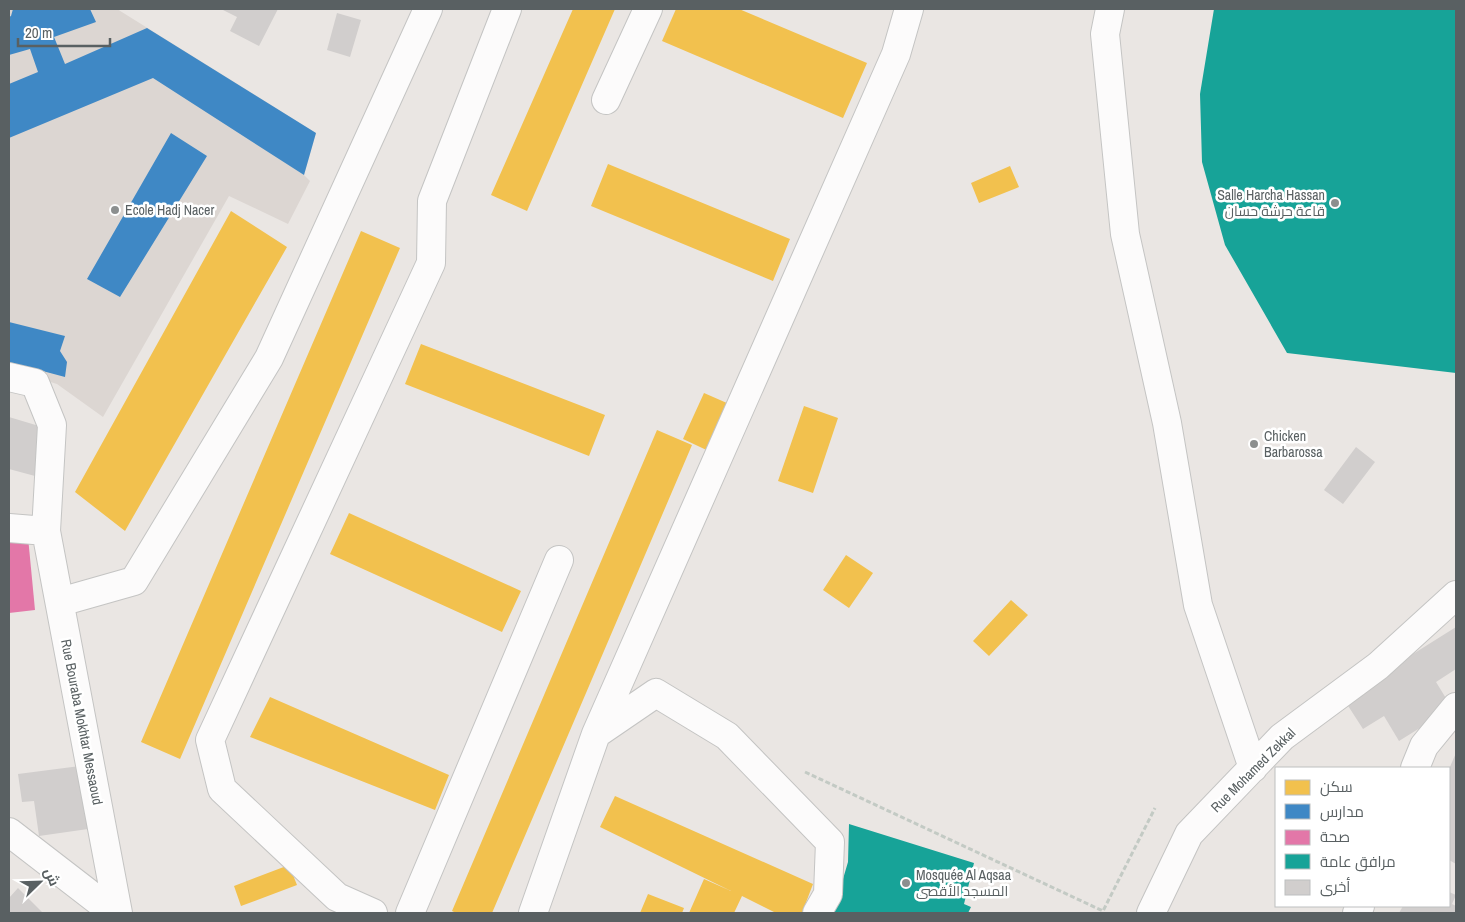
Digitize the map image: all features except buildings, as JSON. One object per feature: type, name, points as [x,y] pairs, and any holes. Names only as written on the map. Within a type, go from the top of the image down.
[{"type":"street","points":[[60,602],[134,581],[269,358],[428,9]]},
{"type":"street","points":[[373,913],[337,897],[222,789],[210,740],[431,263],[432,202],[507,9]]},
{"type":"street","points":[[606,100],[648,9]]},
{"type":"street","points":[[533,913],[596,734],[896,54],[909,9]]},
{"type":"street","points":[[1110,9],[1105,34],[1125,234],[1167,423],[1198,605],[1253,768]]},
{"type":"street","name":"Rue Bouraba Mokhtar Messaoud","points":[[9,377],[35,384],[52,425],[46,531],[116,913]]},
{"type":"street","points":[[9,528],[46,531]]},
{"type":"street","points":[[410,913],[559,560]]},
{"type":"street","name":"Rue Mohamed Zekkal","points":[[1151,913],[1189,834],[1282,737],[1378,666],[1456,595]]},
{"type":"street","points":[[596,734],[656,693],[727,736],[830,842],[828,894],[817,913]]},
{"type":"street","points":[[1415,767],[1424,746],[1456,706]]},
{"type":"street","points":[[9,832],[116,913]]},
{"type":"path","points":[[799,769],[1102,910],[1155,808]]},
{"type":"shaded area","name":"Ecole Hadj Nacer","points":[[9,9],[117,9],[316,133],[304,175],[310,181],[288,224],[229,196],[103,417],[57,384],[9,369]]},
{"type":"place","name":"Salle Harcha Hassan قاعة حرشة حسان","points":[[1335,203]]},
{"type":"place","name":"Ecole Hadj Nacer","points":[[115,210]]},
{"type":"place","name":"Chicken Barbarossa","points":[[1254,444]]},
{"type":"place","name":"Mosquée Al Aqsaa المسجد الأقصى","points":[[906,883]]}]
